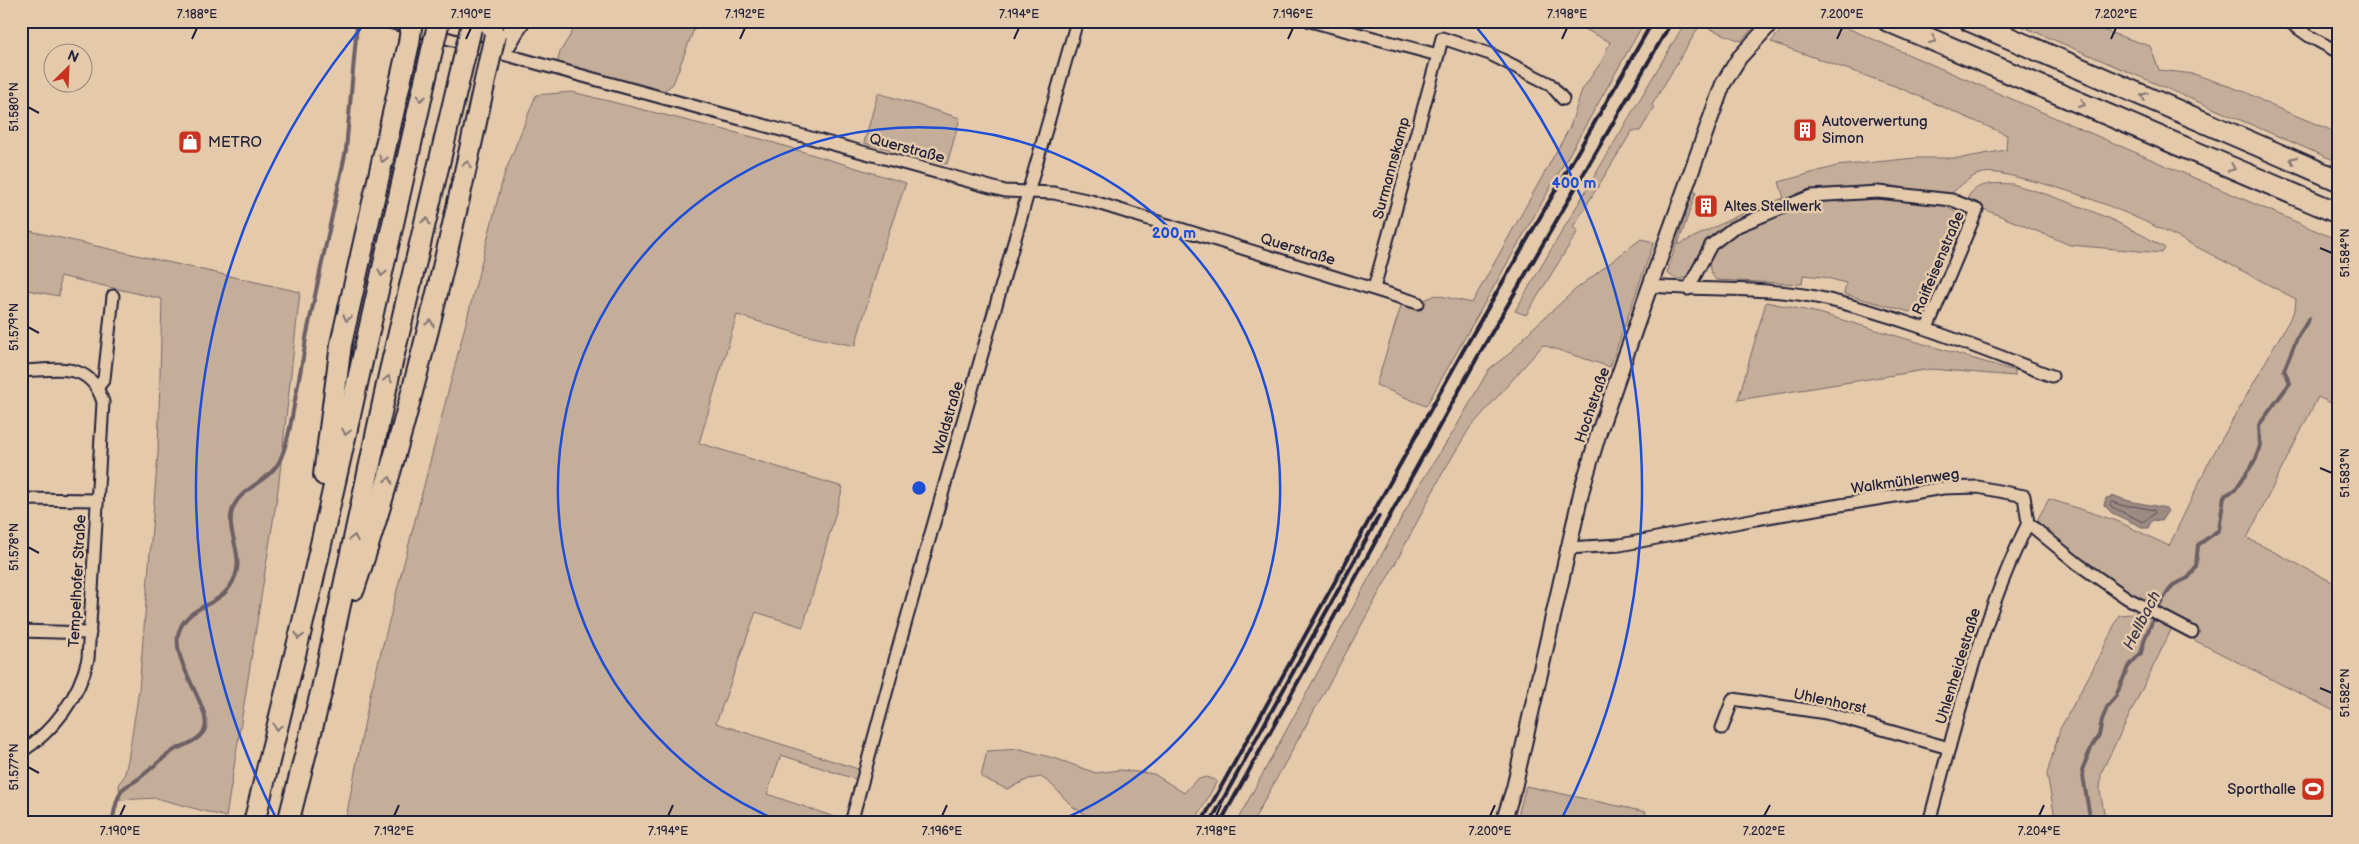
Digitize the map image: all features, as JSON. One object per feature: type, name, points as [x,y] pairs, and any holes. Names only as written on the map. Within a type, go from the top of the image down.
[{"type":"highway","points":[[310,593],[313,537],[331,432],[341,344],[409,43],[412,21]]},
{"type":"highway","points":[[254,823],[310,593],[439,21]]},
{"type":"highway","points":[[322,688],[370,543],[400,441],[422,358],[476,125],[500,33],[519,21]]},
{"type":"highway","points":[[1888,21],[2338,213]]},
{"type":"highway","points":[[1970,21],[2338,180]]},
{"type":"highway","points":[[288,823],[322,688],[389,375],[472,25]]},
{"type":"street","name":"Querstraße","points":[[386,21],[557,70],[674,100],[1005,191],[1054,193],[1091,201],[1418,303]]},
{"type":"street","name":"Waldstraße","points":[[851,823],[898,649],[1076,21]]},
{"type":"street","points":[[1310,21],[1438,55]]},
{"type":"street","name":"Hochstraße","points":[[1503,823],[1514,788],[1567,548],[1599,432],[1723,84],[1739,58],[1773,21]]},
{"type":"street","points":[[2288,21],[2309,36],[2338,52]]},
{"type":"street","name":"Surmannskamp","points":[[1374,288],[1442,38],[1490,54],[1550,84],[1563,99]]},
{"type":"street","name":"Raiffeisenstraße","points":[[1688,289],[1711,245],[1726,233],[1733,228],[1810,196],[1878,192],[1952,200],[1977,210],[1927,328]]},
{"type":"street","name":"Raiffeisenstraße","points":[[1650,286],[1769,291],[1824,298],[1927,328],[2052,376]]},
{"type":"street","name":"Tempelhofer Straße","points":[[21,752],[39,739],[58,718],[78,691],[88,659],[102,402],[98,387],[104,379],[113,296]]},
{"type":"street","points":[[21,370],[72,370],[88,376],[98,387]]},
{"type":"street","name":"Walkmühlenweg","points":[[1567,548],[1620,545],[1756,519],[1943,488],[1978,487],[2024,496],[2028,523]]},
{"type":"street","points":[[21,499],[97,500]]},
{"type":"street","points":[[2028,523],[2078,564],[2144,607],[2192,632]]},
{"type":"street","name":"Uhlenheidestraße","points":[[1929,823],[1949,748],[1990,611],[2028,523]]},
{"type":"street","points":[[21,631],[90,633]]},
{"type":"street","name":"Uhlenhorst","points":[[1722,728],[1733,699],[1826,713],[1949,748]]},
{"type":"shaded area","points":[[579,21],[697,21],[673,84],[661,93],[557,64],[560,52]]},
{"type":"shaded area","points":[[1569,21],[1645,21],[1426,406],[1376,385],[1402,303],[1422,301],[1436,295],[1472,303],[1570,127],[1582,90],[1602,61],[1610,42]]},
{"type":"shaded area","points":[[1686,21],[1759,21],[1741,41],[1700,25],[1652,105],[1654,108],[1640,131],[1632,131],[1573,227],[1578,231],[1526,315],[1515,311]]},
{"type":"shaded area","points":[[1789,21],[1831,21],[2338,240],[2338,406],[2318,397],[2247,538],[2338,585],[2338,713],[2196,641],[2192,638],[2197,630],[2141,599],[2139,601],[2082,560],[2036,522],[2049,499],[2117,521],[2169,546],[2210,460],[2295,310],[2296,299],[2196,246],[2092,199],[2056,187],[1995,173],[1979,174],[1947,196],[1895,186],[1826,190],[1785,200],[1720,229],[1705,244],[1687,278],[1676,279],[1667,273],[1693,191],[1696,192],[1678,245],[1743,213],[1784,198],[1779,182],[1837,166],[1915,158],[1962,158],[2006,150],[2007,135],[1900,88],[1771,42]]},
{"type":"shaded area","points":[[2010,21],[2082,21],[2084,24],[2150,46],[2159,70],[2194,74],[2248,93],[2270,105],[2338,133],[2338,162]]},
{"type":"shaded area","points":[[572,92],[761,139],[906,183],[885,243],[855,346],[799,334],[737,315],[699,443],[843,487],[803,627],[756,612],[716,723],[861,770],[858,780],[781,755],[767,794],[846,821],[846,823],[345,823],[370,695],[504,175],[536,95]]},
{"type":"shaded area","points":[[878,93],[960,118],[947,164],[864,143]]},
{"type":"shaded area","points":[[1992,184],[2012,184],[2052,196],[2091,211],[2165,248],[2162,253],[2070,245],[1967,202],[1969,195],[1979,187]]},
{"type":"shaded area","points":[[1859,197],[1927,201],[1951,209],[1958,216],[1925,297],[1919,307],[1910,312],[1844,294],[1846,283],[1823,277],[1803,275],[1802,284],[1716,280],[1709,265],[1714,251],[1728,238],[1769,217],[1810,204]]},
{"type":"shaded area","points":[[21,229],[300,292],[278,490],[226,817],[156,798],[120,800],[119,783],[124,777],[128,760],[139,690],[158,453],[162,299],[60,276],[59,296],[21,289]]},
{"type":"shaded area","points":[[1641,239],[1654,242],[1610,367],[1543,345],[1469,429],[1442,474],[1395,564],[1252,823],[1236,823],[1420,484],[1455,429],[1489,369],[1509,354],[1532,329],[1575,290]]},
{"type":"shaded area","points":[[1766,302],[1819,313],[2015,371],[2015,376],[1931,369],[1738,400]]},
{"type":"shaded area","points":[[2142,610],[2173,626],[2101,773],[2100,791],[2106,823],[2056,823],[2047,774],[2060,729],[2100,656],[2119,615],[2132,614]]},
{"type":"shaded area","points":[[1020,749],[1057,759],[1096,773],[1120,770],[1154,774],[1184,793],[1196,780],[1206,777],[1217,781],[1194,823],[1100,823],[1073,807],[1051,784],[1041,777],[1029,779],[1007,789],[981,777],[987,751]]},
{"type":"shaded area","points":[[1526,786],[1646,812],[1644,823],[1516,823]]},
{"type":"water","points":[[2115,496],[2133,502],[2166,508],[2168,511],[2161,521],[2152,520],[2148,528],[2144,528],[2112,513],[2104,505],[2106,498]]},
{"type":"waterway","points":[[112,823],[117,801],[123,789],[171,752],[195,740],[204,731],[206,722],[203,711],[180,657],[179,631],[189,616],[217,599],[229,588],[235,577],[237,567],[231,520],[235,503],[275,468],[286,443],[346,150],[357,25]]},
{"type":"waterway","name":"Hellbach","points":[[2091,823],[2082,770],[2099,735],[2108,705],[2116,696],[2128,667],[2141,653],[2145,638],[2161,602],[2173,585],[2188,578],[2193,572],[2196,566],[2198,545],[2219,530],[2224,496],[2235,490],[2256,459],[2260,445],[2259,425],[2290,383],[2284,370],[2297,338],[2309,319]]},
{"type":"railway","points":[[1201,823],[1463,351],[1653,21]]},
{"type":"railway","points":[[1220,823],[1477,358],[1672,21]]},
{"type":"railway","points":[[1210,823],[1379,516]]},
{"type":"place","name":"Autoverwertung Simon","points":[[1805,130]]},
{"type":"place","name":"METRO","points":[[190,142]]},
{"type":"place","name":"Altes Stellwerk","points":[[1706,206]]},
{"type":"place","name":"Sporthalle","points":[[2313,789]]}]
